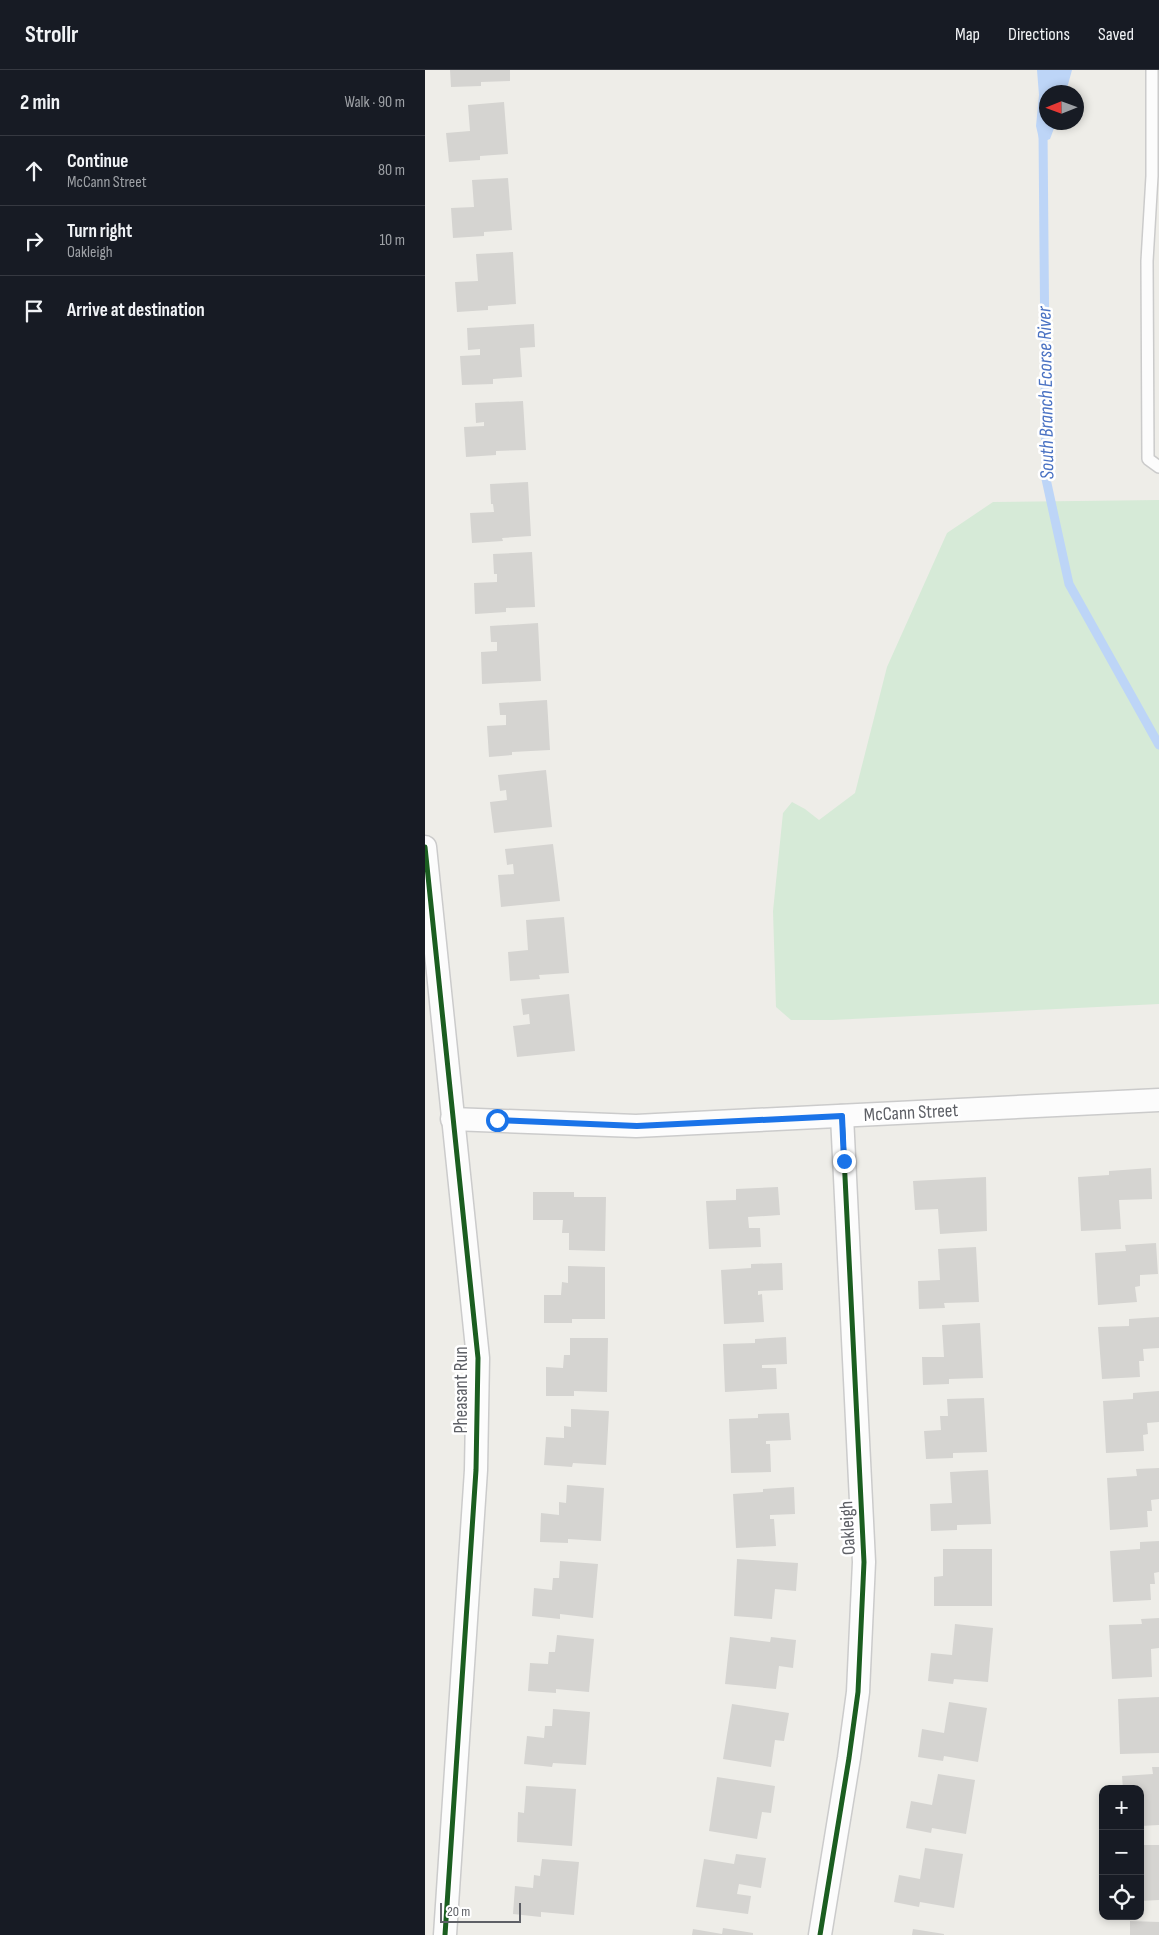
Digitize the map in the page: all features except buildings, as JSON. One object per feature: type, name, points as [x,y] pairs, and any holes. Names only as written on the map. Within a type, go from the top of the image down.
[{"type":"street","name":"Pheasant Run","points":[[425,847],[478,1358],[476,1470],[445,1935]]},
{"type":"street","name":"McCann Street","points":[[452,1118],[637,1126],[1159,1100]]},
{"type":"street","name":"Oakleigh","points":[[820,1935],[858,1692],[865,1562],[842,1116]]},
{"type":"lane","points":[[1156,466],[1148,459],[1147,261],[1152,176],[1152,70],[1159,70]]},
{"type":"green space","points":[[1159,500],[1159,1004],[832,1020],[791,1020],[776,1007],[773,911],[783,813],[792,802],[819,820],[855,793],[887,667],[947,533],[993,502]]},
{"type":"water","points":[[1037,70],[1072,70],[1068,85],[1039,85],[1039,95]]},
{"type":"water","points":[[1039,95],[1039,130],[1053,130],[1050,139],[1040,143],[1036,126]]},
{"type":"waterway","name":"South Branch Ecorse River","points":[[1043,131],[1046,479],[1069,584],[1159,745]]},
{"type":"cycle path","points":[[425,847],[478,1358],[476,1470],[445,1935]]},
{"type":"cycle path","points":[[820,1935],[858,1692],[864,1562],[842,1116]]},
{"type":"route","points":[[497,1120],[637,1126],[842,1116],[844,1161]]}]
